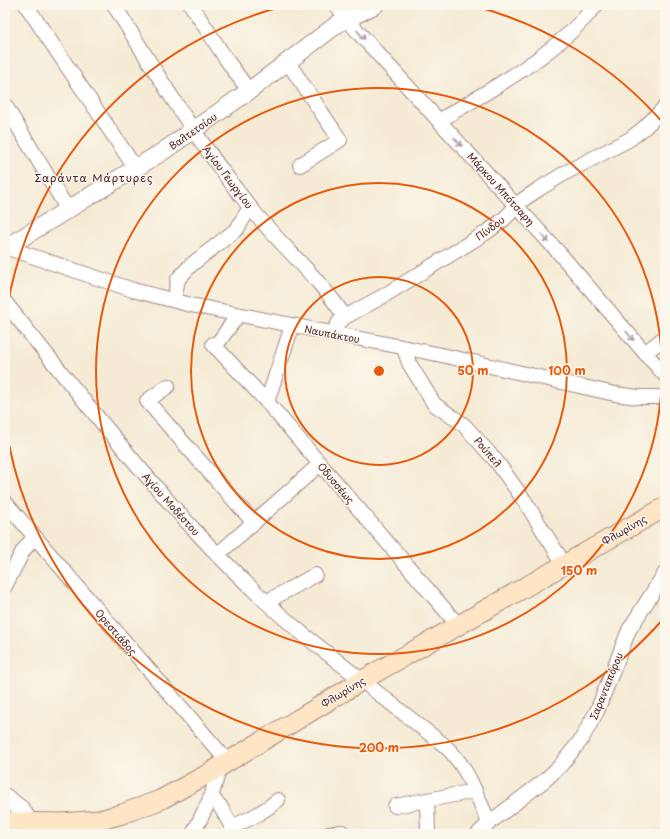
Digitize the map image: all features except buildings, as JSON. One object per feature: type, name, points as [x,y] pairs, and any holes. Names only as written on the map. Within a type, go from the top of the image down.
[{"type":"main road","name":"Φλωρίνης","points":[[5,822],[30,823],[73,828],[110,818],[153,803],[183,788],[361,681],[665,507]]},
{"type":"street","points":[[26,5],[136,169]]},
{"type":"street","name":"Αγίου Γεωργίου","points":[[114,5],[194,130],[250,207],[282,244],[323,286],[345,317]]},
{"type":"street","points":[[191,5],[249,91]]},
{"type":"street","name":"Βαλτετσίου","points":[[5,248],[136,169],[194,130],[249,91],[329,30],[341,11],[375,5]]},
{"type":"street","points":[[439,121],[533,63],[582,22],[596,5]]},
{"type":"street","name":"Μάρκου Μπότσαρη","points":[[341,11],[577,273],[665,375]]},
{"type":"street","points":[[287,61],[340,140],[300,165]]},
{"type":"street","points":[[5,105],[68,210]]},
{"type":"street","name":"Πίνδου","points":[[333,333],[339,322],[345,317],[385,295],[487,232],[531,194],[549,182],[630,139],[644,128],[665,107]]},
{"type":"street","points":[[174,300],[178,279],[190,265],[238,229],[250,207]]},
{"type":"street","name":"Ναυπάκτου","points":[[5,248],[126,288],[238,315],[333,333],[615,394],[638,397],[665,397]]},
{"type":"street","name":"Αγίου Μοδέστου","points":[[5,302],[174,509],[234,573],[309,639],[451,751],[462,765],[489,823]]},
{"type":"street","name":"Οδυσσέως","points":[[238,315],[214,345],[267,402],[458,625]]},
{"type":"street","points":[[267,402],[292,326]]},
{"type":"street","points":[[645,353],[665,337]]},
{"type":"street","name":"Ρούπελ","points":[[404,348],[409,362],[434,404],[464,425],[494,458],[520,494],[564,564]]},
{"type":"street","points":[[168,386],[148,401],[254,523]]},
{"type":"street","points":[[217,555],[320,464]]},
{"type":"street","name":"Ορεστιάδος","points":[[5,502],[224,764]]},
{"type":"street","points":[[5,586],[23,551],[34,537]]},
{"type":"street","name":"Σαρανταπόρου","points":[[478,834],[489,823],[545,780],[560,766],[581,740],[597,711],[629,630],[665,573]]},
{"type":"street","points":[[266,602],[315,575]]},
{"type":"street","points":[[193,834],[211,797],[224,764]]},
{"type":"street","points":[[395,806],[475,791]]},
{"type":"street","points":[[5,797],[19,807],[30,823]]},
{"type":"street","points":[[211,797],[220,806],[234,830],[268,809],[278,800]]},
{"type":"street","points":[[427,800],[428,834]]},
{"type":"district","name":"Σαράντα Μάρτυρες","points":[[94,178]]}]
